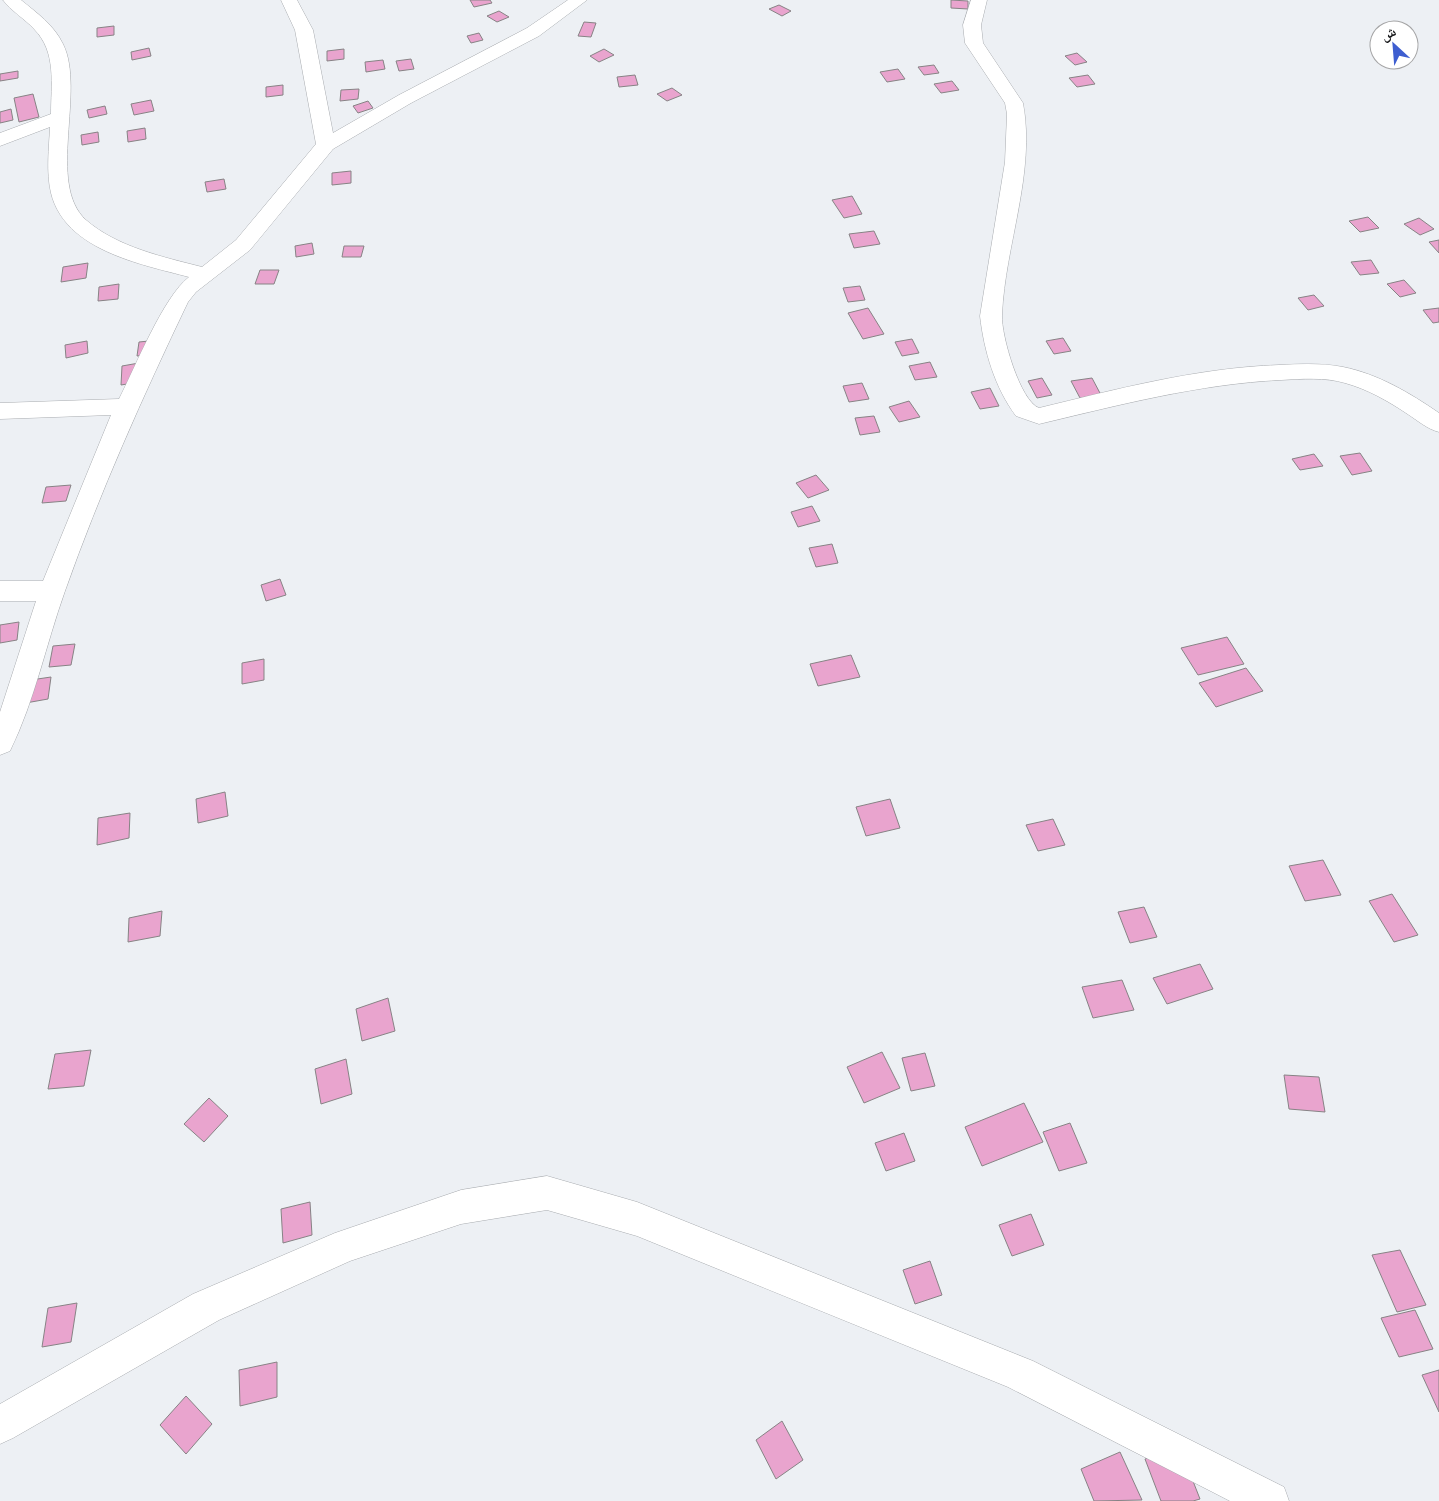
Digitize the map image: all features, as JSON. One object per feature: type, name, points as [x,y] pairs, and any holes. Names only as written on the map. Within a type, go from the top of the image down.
[{"type":"street","points":[[11,0],[45,29],[55,44],[61,80],[60,192],[67,210],[88,232],[114,247],[138,257],[204,274]]},
{"type":"street","points":[[289,0],[304,30],[326,146]]},
{"type":"street","points":[[0,743],[15,708],[52,590],[126,407],[179,300],[189,287],[243,245],[326,146],[405,99],[533,32],[579,0]]},
{"type":"street","points":[[979,0],[972,25],[974,44],[1014,104],[1016,114],[1015,162],[991,316],[992,335],[1019,404],[1025,410],[1038,416],[1180,383],[1260,372],[1311,372],[1345,375],[1365,383],[1404,400],[1439,424]]},
{"type":"street","points":[[0,140],[60,118]]},
{"type":"street","points":[[0,411],[126,407]]},
{"type":"street","points":[[0,591],[52,590]]},
{"type":"street","points":[[0,1425],[206,1307],[347,1245],[461,1206],[547,1193],[637,1219],[1020,1374],[1270,1501]]},
{"type":"building","points":[[470,0],[490,0],[492,3],[474,7]]},
{"type":"building","points":[[951,0],[968,1],[968,9],[951,8]]},
{"type":"building","points":[[779,5],[791,11],[782,16],[769,9]]},
{"type":"building","points":[[499,11],[509,17],[497,22],[487,16]]},
{"type":"building","points":[[584,22],[596,23],[591,37],[578,36]]},
{"type":"building","points":[[114,26],[114,35],[97,37],[97,28]]},
{"type":"building","points":[[479,33],[483,40],[471,43],[467,36]]},
{"type":"building","points":[[149,48],[151,56],[132,60],[131,52]]},
{"type":"building","points":[[344,49],[344,59],[327,61],[327,51]]},
{"type":"building","points":[[604,49],[614,55],[599,62],[590,56]]},
{"type":"building","points":[[1077,53],[1087,62],[1075,65],[1065,56]]},
{"type":"building","points":[[411,59],[414,69],[399,71],[396,61]]},
{"type":"building","points":[[383,60],[385,69],[366,72],[365,62]]},
{"type":"building","points":[[934,65],[939,73],[924,75],[918,67]]},
{"type":"building","points":[[898,69],[905,79],[887,82],[880,72]]},
{"type":"building","points":[[18,71],[18,78],[0,81],[0,74]]},
{"type":"building","points":[[635,75],[638,85],[619,87],[617,77]]},
{"type":"building","points":[[1088,75],[1095,84],[1077,87],[1069,78]]},
{"type":"building","points":[[952,81],[959,90],[941,93],[934,84]]},
{"type":"building","points":[[283,85],[283,95],[266,97],[266,87]]},
{"type":"building","points":[[672,88],[682,95],[667,101],[657,94]]},
{"type":"building","points":[[359,89],[358,99],[340,101],[341,90]]},
{"type":"building","points":[[33,94],[39,117],[19,122],[14,98]]},
{"type":"building","points":[[151,100],[154,111],[134,115],[131,104]]},
{"type":"building","points":[[368,101],[373,108],[358,113],[353,106]]},
{"type":"building","points":[[105,106],[107,114],[89,118],[87,110]]},
{"type":"building","points":[[11,109],[13,120],[0,123],[0,112]]},
{"type":"building","points":[[145,128],[146,139],[128,142],[127,131]]},
{"type":"building","points":[[98,132],[99,142],[82,145],[81,135]]},
{"type":"building","points":[[351,171],[351,183],[332,185],[332,173]]},
{"type":"building","points":[[224,179],[226,189],[207,192],[205,182]]},
{"type":"building","points":[[852,196],[862,214],[844,218],[832,200]]},
{"type":"building","points":[[1368,217],[1379,228],[1360,232],[1349,221]]},
{"type":"building","points":[[1419,218],[1434,229],[1420,235],[1404,224]]},
{"type":"building","points":[[874,231],[880,244],[854,248],[849,234]]},
{"type":"building","points":[[1439,240],[1439,253],[1429,242]]},
{"type":"building","points":[[312,243],[314,254],[296,257],[295,246]]},
{"type":"building","points":[[344,246],[364,246],[361,257],[342,257]]},
{"type":"building","points":[[1371,260],[1379,273],[1360,275],[1351,262]]},
{"type":"building","points":[[88,263],[86,278],[61,282],[63,267]]},
{"type":"building","points":[[260,270],[279,270],[274,284],[255,284]]},
{"type":"building","points":[[1404,280],[1416,293],[1400,297],[1387,284]]},
{"type":"building","points":[[119,284],[118,299],[98,301],[99,287]]},
{"type":"building","points":[[860,286],[865,300],[848,302],[843,288]]},
{"type":"building","points":[[1314,295],[1324,306],[1308,310],[1298,298]]},
{"type":"building","points":[[868,308],[884,334],[863,339],[848,313]]},
{"type":"building","points":[[1439,308],[1439,322],[1433,323],[1423,310]]},
{"type":"building","points":[[1063,338],[1071,351],[1054,354],[1046,341]]},
{"type":"building","points":[[912,339],[919,353],[902,356],[895,342]]},
{"type":"building","points":[[159,340],[157,354],[137,356],[139,342]]},
{"type":"building","points":[[87,341],[88,353],[66,358],[65,345]]},
{"type":"building","points":[[930,362],[937,377],[915,380],[909,366]]},
{"type":"building","points":[[139,363],[139,382],[121,385],[122,366]]},
{"type":"building","points":[[1042,378],[1052,395],[1037,398],[1028,381]]},
{"type":"building","points":[[1092,378],[1101,395],[1080,398],[1071,381]]},
{"type":"building","points":[[862,383],[869,399],[849,402],[843,386]]},
{"type":"building","points":[[990,388],[999,406],[980,409],[971,392]]},
{"type":"building","points":[[909,401],[920,417],[899,422],[889,407]]},
{"type":"building","points":[[874,416],[880,432],[860,435],[855,418]]},
{"type":"building","points":[[1360,453],[1372,471],[1352,475],[1340,456]]},
{"type":"building","points":[[1314,454],[1323,466],[1300,470],[1292,459]]},
{"type":"building","points":[[816,475],[829,490],[808,498],[796,483]]},
{"type":"building","points":[[71,485],[66,501],[42,503],[46,487]]},
{"type":"building","points":[[812,506],[820,521],[798,527],[791,512]]},
{"type":"building","points":[[832,544],[838,563],[816,567],[809,548]]},
{"type":"building","points":[[280,579],[286,595],[266,601],[261,585]]},
{"type":"building","points":[[19,622],[17,640],[0,643],[0,625]]},
{"type":"building","points":[[1227,637],[1244,664],[1198,675],[1181,648]]},
{"type":"building","points":[[75,644],[71,665],[49,667],[53,646]]},
{"type":"building","points":[[851,655],[860,677],[818,686],[810,664]]},
{"type":"building","points":[[264,659],[264,680],[242,684],[242,663]]},
{"type":"building","points":[[1246,668],[1263,691],[1216,707],[1199,683]]},
{"type":"building","points":[[51,677],[48,699],[20,704],[24,681]]},
{"type":"building","points":[[225,792],[228,816],[198,823],[196,799]]},
{"type":"building","points":[[890,799],[900,828],[866,836],[856,807]]},
{"type":"building","points":[[130,813],[129,838],[97,845],[98,818]]},
{"type":"building","points":[[1053,819],[1065,845],[1038,851],[1026,825]]},
{"type":"building","points":[[1323,860],[1341,895],[1305,901],[1289,866]]},
{"type":"building","points":[[1392,894],[1418,935],[1394,942],[1369,901]]},
{"type":"building","points":[[1144,907],[1157,937],[1130,943],[1118,912]]},
{"type":"building","points":[[162,911],[160,936],[128,942],[129,918]]},
{"type":"building","points":[[1200,964],[1213,989],[1167,1004],[1153,978]]},
{"type":"building","points":[[1122,980],[1134,1010],[1093,1018],[1082,987]]},
{"type":"building","points":[[388,998],[395,1031],[362,1041],[356,1009]]},
{"type":"building","points":[[91,1050],[84,1086],[48,1089],[55,1054]]},
{"type":"building","points":[[882,1052],[900,1088],[864,1103],[847,1067]]},
{"type":"building","points":[[925,1053],[935,1086],[911,1091],[902,1058]]},
{"type":"building","points":[[346,1059],[352,1094],[321,1104],[315,1069]]},
{"type":"building","points":[[1284,1075],[1319,1077],[1325,1112],[1289,1109]]},
{"type":"building","points":[[209,1098],[228,1116],[204,1142],[184,1124]]},
{"type":"building","points":[[1024,1103],[1043,1142],[982,1166],[965,1127]]},
{"type":"building","points":[[1070,1123],[1087,1163],[1059,1171],[1043,1132]]},
{"type":"building","points":[[904,1133],[915,1161],[886,1171],[875,1143]]},
{"type":"building","points":[[310,1202],[312,1235],[283,1243],[281,1209]]},
{"type":"building","points":[[1031,1214],[1044,1245],[1012,1256],[999,1225]]},
{"type":"building","points":[[1400,1250],[1426,1305],[1397,1312],[1372,1255]]},
{"type":"building","points":[[930,1261],[942,1295],[915,1304],[903,1270]]},
{"type":"building","points":[[77,1303],[71,1342],[42,1347],[48,1308]]},
{"type":"building","points":[[1415,1310],[1433,1349],[1399,1357],[1381,1318]]},
{"type":"building","points":[[277,1362],[277,1397],[240,1406],[239,1370]]},
{"type":"building","points":[[1439,1370],[1439,1412],[1422,1375]]},
{"type":"building","points":[[186,1396],[212,1424],[186,1454],[160,1425]]},
{"type":"building","points":[[782,1421],[803,1460],[776,1479],[756,1440]]},
{"type":"building","points":[[1180,1448],[1200,1499],[1193,1501],[1161,1501],[1145,1459]]},
{"type":"building","points":[[1120,1452],[1142,1500],[1094,1501],[1081,1469]]}]
